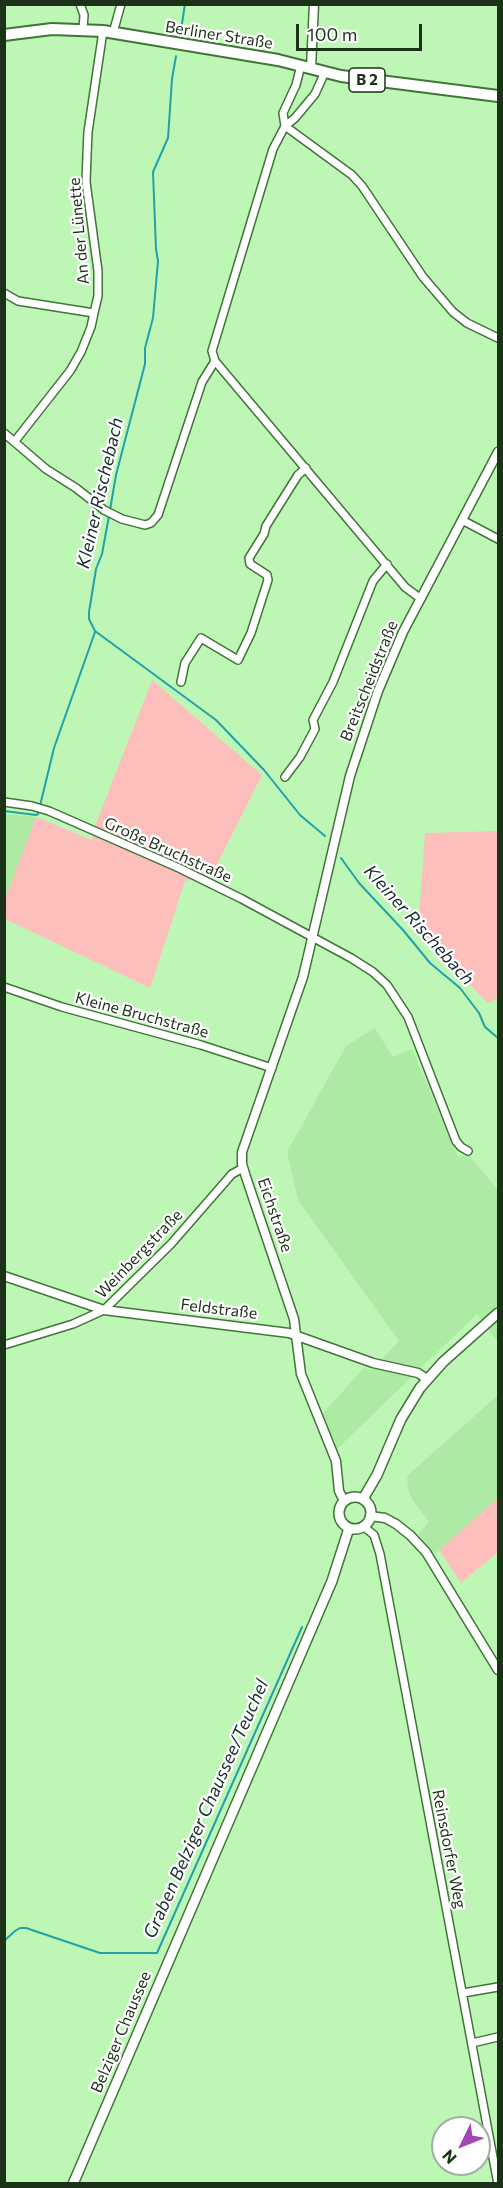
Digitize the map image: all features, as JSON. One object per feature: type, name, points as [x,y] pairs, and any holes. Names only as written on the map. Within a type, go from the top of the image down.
[{"type":"main road","name":"Berliner Straße","points":[[4,35],[36,30],[83,29],[108,32],[306,66],[357,78],[498,96]]},
{"type":"main road","points":[[363,1499],[374,1481],[405,1413],[427,1379],[498,1313]]},
{"type":"main road","points":[[353,1497],[363,1499],[369,1506],[370,1516],[363,1526],[349,1528],[342,1523],[339,1516],[340,1508],[344,1501],[353,1497]]},
{"type":"main road","name":"Belziger Chaussee","points":[[73,2184],[332,1581],[349,1528]]},
{"type":"street","points":[[80,4],[84,15],[83,29]]},
{"type":"street","name":"An der Lünette","points":[[15,441],[70,371],[91,327],[98,296],[98,271],[86,182],[88,132],[108,32],[121,4]]},
{"type":"street","points":[[314,4],[306,66],[283,113],[285,126],[352,175],[362,186],[423,277],[453,312],[467,323],[498,338]]},
{"type":"street","points":[[325,72],[315,94],[295,118],[285,126],[270,157],[212,351],[215,361],[405,586],[421,599]]},
{"type":"street","points":[[4,294],[18,301],[94,313]]},
{"type":"street","points":[[4,433],[46,469],[76,488],[104,510],[139,524],[151,523],[158,515],[202,382],[215,361]]},
{"type":"street","name":"Breitscheidstraße","points":[[313,939],[355,756],[389,663],[498,452]]},
{"type":"street","points":[[181,682],[185,663],[201,638],[238,660],[251,633],[268,580],[267,575],[250,564],[249,558],[264,534],[266,526],[298,476],[306,468]]},
{"type":"street","points":[[462,520],[498,539]]},
{"type":"street","points":[[285,777],[300,757],[315,729],[313,720],[333,682],[373,581],[387,564]]},
{"type":"street","name":"Große Bruchstraße","points":[[4,802],[40,808],[209,882],[373,972],[394,995],[408,1017],[456,1141],[468,1150]]},
{"type":"street","name":"Eichstraße","points":[[313,939],[303,977],[242,1152],[243,1168],[291,1310],[297,1335],[301,1374],[336,1461],[339,1491],[344,1501]]},
{"type":"street","name":"Kleine Bruchstraße","points":[[4,987],[62,1007],[201,1045],[272,1068]]},
{"type":"street","name":"Weinbergstraße","points":[[4,1345],[73,1324],[104,1310],[171,1244],[232,1174],[243,1168]]},
{"type":"street","name":"Feldstraße","points":[[4,1276],[104,1310],[297,1335],[390,1368],[415,1372],[427,1379]]},
{"type":"street","points":[[370,1516],[385,1518],[396,1524],[426,1552],[498,1670]]},
{"type":"street","name":"Reinsdorfer Weg","points":[[363,1526],[376,1538],[383,1571],[498,2184]]},
{"type":"street","points":[[463,1993],[498,1987]]},
{"type":"street","points":[[472,2043],[498,2037]]},
{"type":"shaded area","points":[[152,680],[262,775],[211,876],[185,881],[150,988],[5,919],[4,902],[36,817],[92,840],[95,826]]},
{"type":"shaded area","points":[[5,814],[36,817],[5,902]]},
{"type":"shaded area","points":[[498,831],[498,998],[488,1003],[418,932],[425,833]]},
{"type":"shaded area","points":[[375,1028],[393,1057],[412,1049],[458,1157],[469,1155],[498,1190],[498,1342],[477,1314],[337,1449],[323,1413],[364,1368],[371,1370],[399,1341],[298,1200],[287,1152],[346,1046]]},
{"type":"shaded area","points":[[498,1395],[498,1498],[435,1554],[418,1534],[429,1522],[412,1499],[407,1476]]},
{"type":"shaded area","points":[[498,1498],[498,1552],[461,1583],[439,1550]]},
{"type":"waterway","name":"Kleiner Rischebach","points":[[181,30],[185,4]]},
{"type":"waterway","name":"Kleiner Rischebach","points":[[110,510],[116,475],[145,364],[145,348],[153,318],[158,261],[153,172],[168,138],[176,56]]},
{"type":"waterway","name":"Kleiner Rischebach","points":[[109,516],[102,554],[96,569],[89,612],[89,619],[95,631],[216,720],[264,770],[300,815],[325,836]]},
{"type":"waterway","points":[[4,811],[38,814],[54,748],[95,632]]},
{"type":"waterway","name":"Kleiner Rischebach","points":[[341,858],[359,883],[430,963],[460,988],[479,1013],[485,1027],[498,1038]]},
{"type":"waterway","name":"Graben Belziger Chaussee/Teuchel","points":[[4,1941],[20,1928],[26,1928],[100,1953],[157,1953],[302,1627]]}]
